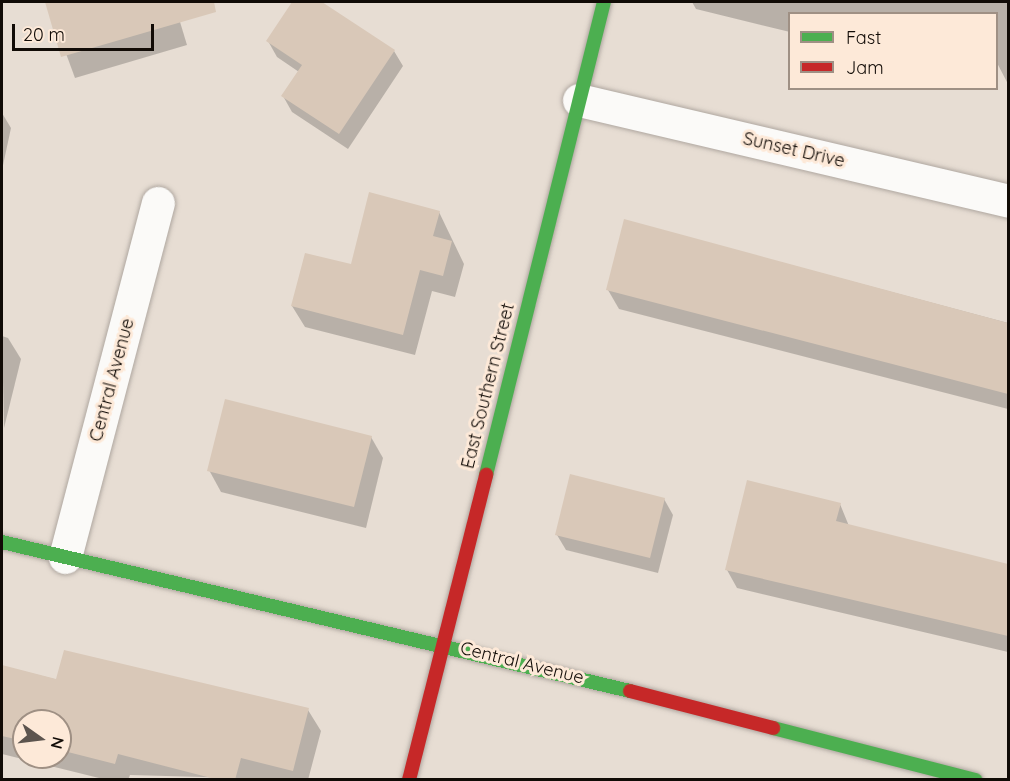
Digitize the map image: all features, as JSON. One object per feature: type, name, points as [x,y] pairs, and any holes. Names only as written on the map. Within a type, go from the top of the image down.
[{"type":"street","name":"East Southern Street","points":[[410,780],[442,642],[604,2]]},
{"type":"street","name":"Sunset Drive","points":[[579,100],[1008,201]]},
{"type":"street","name":"Central Avenue","points":[[66,557],[158,203]]},
{"type":"street","name":"Central Avenue","points":[[2,542],[442,642],[975,780]]},
{"type":"building","points":[[45,2],[214,2],[216,12],[61,57]]},
{"type":"building","points":[[292,2],[322,2],[395,50],[339,134],[281,96],[302,65],[266,41]]},
{"type":"building","points":[[369,192],[440,211],[433,236],[452,241],[443,276],[420,270],[403,335],[291,306],[305,253],[351,264]]},
{"type":"building","points":[[624,219],[1008,323],[1008,394],[606,290]]},
{"type":"building","points":[[225,399],[372,436],[354,507],[207,471]]},
{"type":"building","points":[[570,474],[665,498],[650,558],[555,535]]},
{"type":"building","points":[[747,480],[841,503],[836,521],[1008,564],[1008,636],[725,570]]},
{"type":"building","points":[[64,650],[309,708],[293,771],[241,758],[235,780],[219,780],[118,754],[115,764],[72,753],[72,709],[12,709],[12,738],[2,736],[2,665],[56,679]]},
{"type":"traffic: fast","points":[[486,475],[604,2]]},
{"type":"traffic: fast","points":[[2,542],[630,691]]},
{"type":"traffic: fast","points":[[773,728],[975,780]]},
{"type":"traffic: jam","points":[[409,780],[486,475]]},
{"type":"traffic: jam","points":[[630,691],[773,728]]}]
